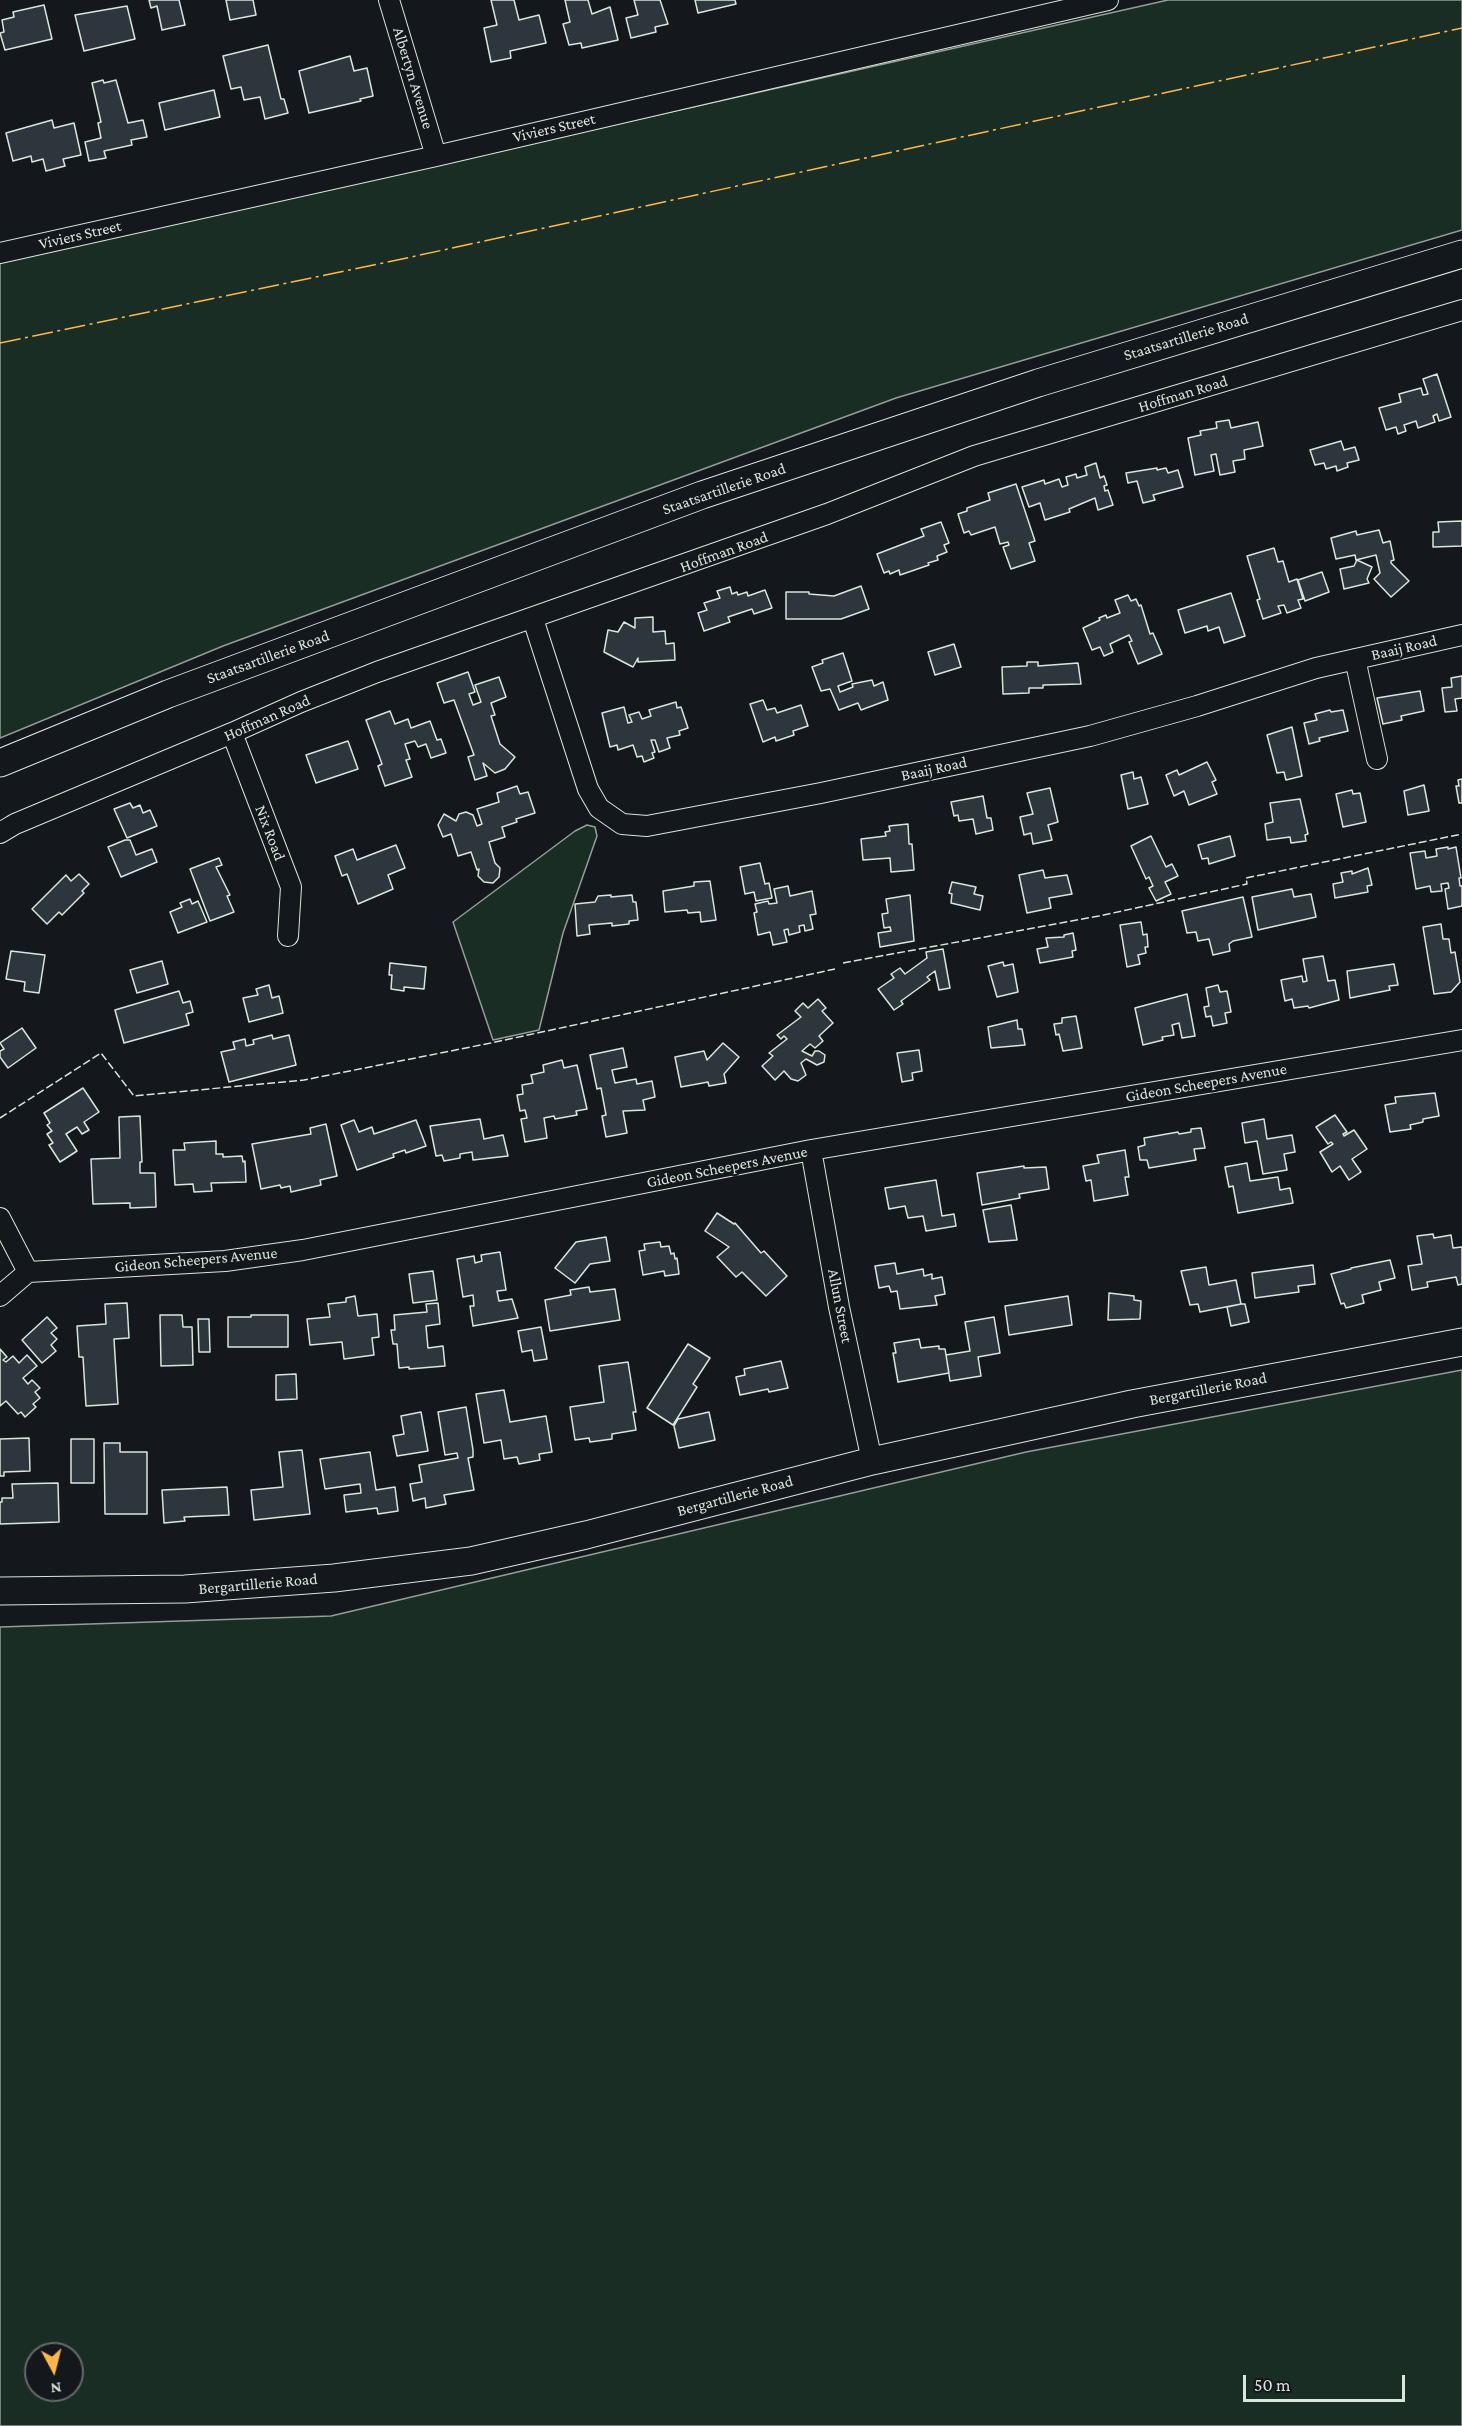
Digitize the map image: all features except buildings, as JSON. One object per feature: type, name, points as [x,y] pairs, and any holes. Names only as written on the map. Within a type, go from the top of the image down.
[{"type":"street","name":"Albertyn Avenue","points":[[389,0],[436,156]]},
{"type":"street","name":"Viviers Street","points":[[0,253],[436,156],[1108,0]]},
{"type":"street","name":"Staatsartillerie Road","points":[[0,763],[168,694],[702,495],[1038,383],[1462,254]]},
{"type":"street","name":"Hoffman Road","points":[[0,833],[15,824],[377,672],[827,514],[974,456],[1462,310]]},
{"type":"street","name":"Baaij Road","points":[[533,619],[588,789],[599,808],[622,824],[647,826],[821,793],[1090,736],[1197,706],[1316,668],[1462,635]]},
{"type":"street","points":[[1355,659],[1377,759]]},
{"type":"street","name":"Nix Road","points":[[232,733],[291,887],[288,936]]},
{"type":"street","name":"Gideon Scheepers Avenue","points":[[28,1272],[225,1261],[303,1250],[811,1150],[1462,1040]]},
{"type":"street","name":"Allun Street","points":[[811,1150],[839,1307],[872,1461]]},
{"type":"street","points":[[0,1218],[28,1272],[0,1296]]},
{"type":"street","name":"Bergartillerie Road","points":[[0,1591],[185,1589],[334,1578],[471,1561],[586,1535],[872,1461],[1132,1404],[1462,1342]]},
{"type":"green space","points":[[1168,0],[1462,0],[1462,230],[896,398],[223,646],[0,738],[0,263]]},
{"type":"green space","points":[[587,825],[595,827],[597,836],[563,933],[539,1030],[493,1040],[453,922],[575,831]]},
{"type":"green space","points":[[1462,1370],[1462,2426],[0,2426],[0,1627],[331,1616],[1026,1452]]},
{"type":"fence","points":[[843,963],[1099,916],[1247,884],[1246,878],[1462,834]]},
{"type":"fence","points":[[0,1118],[101,1053],[134,1096],[304,1080],[486,1044],[835,969]]},
{"type":"power","points":[[0,343],[402,259],[1462,28]]}]
